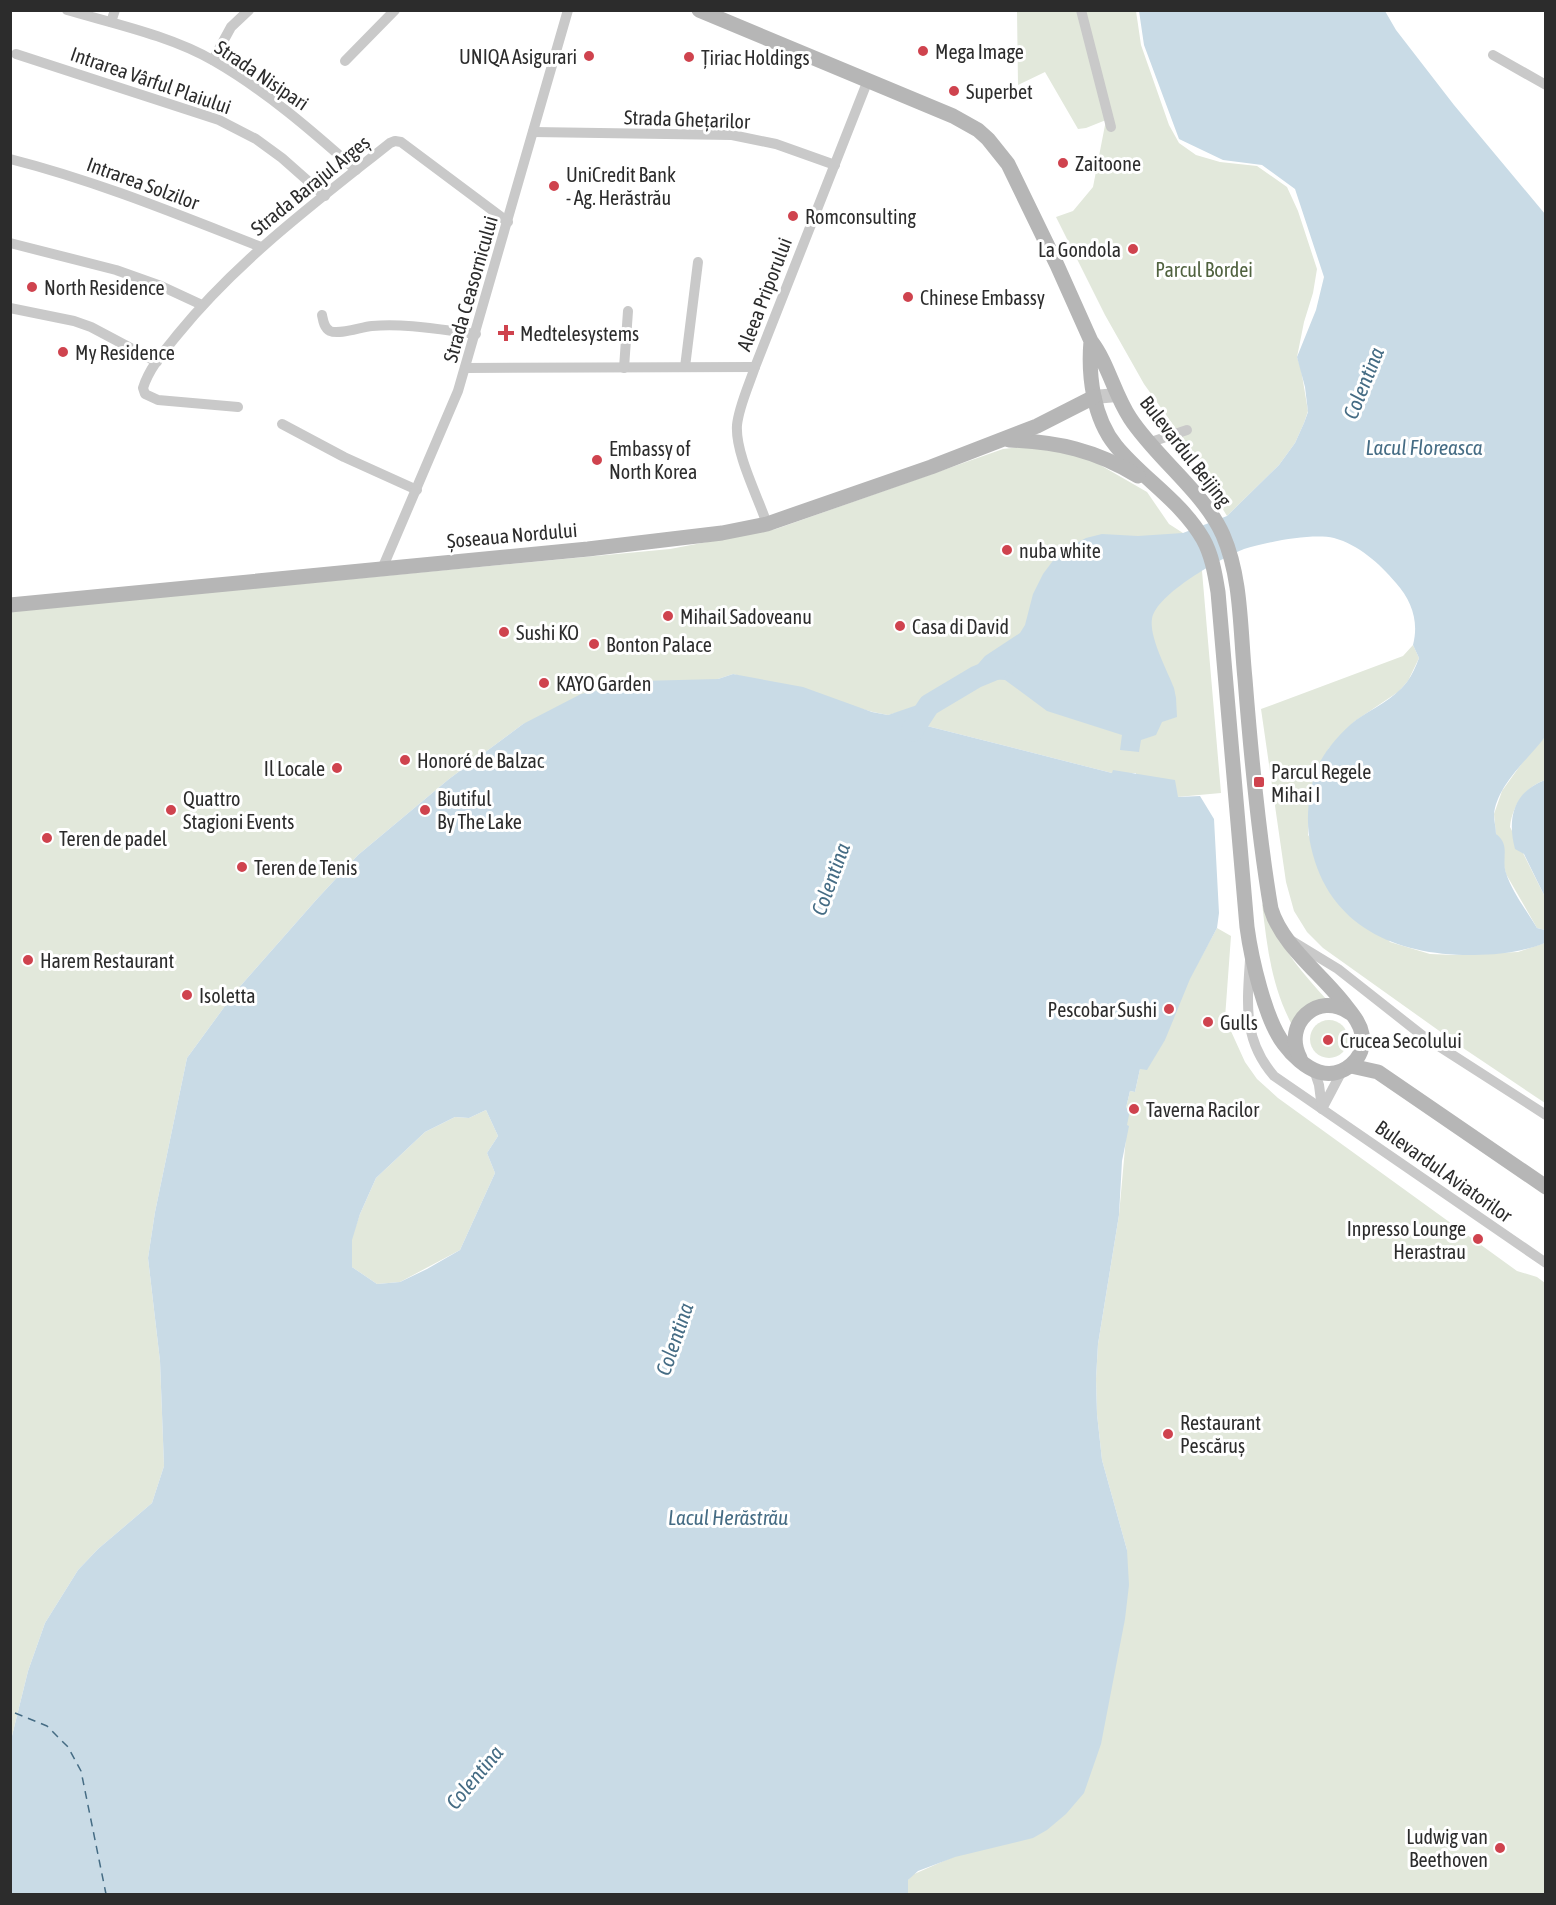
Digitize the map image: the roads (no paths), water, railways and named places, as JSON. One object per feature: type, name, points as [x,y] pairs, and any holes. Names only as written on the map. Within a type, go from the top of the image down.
[{"type":"main road","points":[[699,10],[868,80],[978,130],[999,151],[1022,190],[1091,341]]},
{"type":"main road","name":"Bulevardul Beijing","points":[[1091,341],[1129,417],[1148,443],[1207,509],[1227,547],[1237,587],[1252,766],[1273,916],[1284,936],[1338,995],[1354,1017],[1363,1036],[1362,1047],[1378,1072],[1545,1187]]},
{"type":"main road","name":"Bulevardul Beijing","points":[[1091,341],[1094,398],[1104,426],[1115,445],[1162,490],[1192,524],[1209,553],[1218,592],[1250,951],[1275,1031],[1292,1054],[1326,1074],[1346,1068],[1378,1072]]},
{"type":"main road","name":"Șoseaua Nordului","points":[[10,604],[674,540],[767,524],[1003,440],[1094,398]]},
{"type":"main road","name":"Șoseaua Nordului","points":[[1003,440],[1053,443],[1081,450],[1127,469],[1162,490]]},
{"type":"main road","points":[[1309,1066],[1297,1052],[1295,1038],[1298,1025],[1306,1014],[1318,1007],[1331,1005],[1344,1009],[1354,1017]]},
{"type":"main road","points":[[1346,1068],[1359,1055],[1362,1047]]},
{"type":"street","name":"Strada Nisipari","points":[[67,10],[165,40],[213,60],[261,91],[356,170]]},
{"type":"street","points":[[111,22],[115,10]]},
{"type":"street","points":[[213,60],[231,27],[249,10]]},
{"type":"street","points":[[345,61],[396,10]]},
{"type":"street","name":"Strada Ceasornicului","points":[[382,569],[454,402],[466,368],[568,10]]},
{"type":"street","points":[[1081,10],[1111,127]]},
{"type":"street","name":"Intrarea Vârful Plaiului","points":[[16,54],[219,120],[265,145],[325,196]]},
{"type":"street","points":[[1493,55],[1545,85]]},
{"type":"street","name":"Aleea Priporului","points":[[767,524],[739,446],[737,425],[740,411],[755,367],[868,80]]},
{"type":"street","name":"Strada Ghețarilor","points":[[533,132],[732,135],[776,144],[835,165]]},
{"type":"street","name":"Strada Barajul Argeș","points":[[238,407],[158,400],[145,394],[143,388],[156,362],[202,304],[261,248],[390,143],[401,142],[508,222]]},
{"type":"street","name":"Intrarea Solzilor","points":[[10,159],[114,190],[261,248]]},
{"type":"street","points":[[10,243],[116,270],[202,304]]},
{"type":"street","points":[[685,367],[698,262]]},
{"type":"street","points":[[10,308],[74,321],[91,327],[156,362]]},
{"type":"street","points":[[624,368],[628,311]]},
{"type":"street","points":[[322,315],[329,331],[336,332],[386,325],[476,334]]},
{"type":"street","points":[[466,368],[755,367]]},
{"type":"street","name":"Șoseaua Nordului","points":[[1094,398],[1117,395]]},
{"type":"street","points":[[282,424],[344,457],[417,490]]},
{"type":"street","points":[[1148,443],[1187,430]]},
{"type":"street","points":[[1284,936],[1338,969],[1423,1036],[1545,1115]]},
{"type":"street","name":"Bulevardul Aviatorilor","points":[[1250,951],[1247,1011],[1251,1034],[1264,1065],[1274,1076],[1545,1263]]},
{"type":"street","points":[[1309,1066],[1319,1085],[1322,1109]]},
{"type":"street","points":[[1322,1109],[1346,1068]]},
{"type":"water","name":"Lacul Floreasca","points":[[1139,11],[1385,11],[1396,30],[1454,105],[1545,214],[1545,737],[1507,783],[1496,804],[1494,815],[1496,834],[1501,838],[1504,847],[1505,867],[1509,880],[1537,928],[1545,930],[1545,943],[1528,949],[1474,955],[1419,950],[1394,943],[1371,932],[1350,917],[1333,898],[1320,875],[1311,847],[1308,817],[1312,785],[1318,766],[1330,747],[1345,730],[1356,720],[1389,699],[1407,682],[1419,658],[1413,645],[1415,628],[1413,612],[1406,597],[1383,569],[1352,545],[1334,538],[1314,537],[1253,546],[1191,578],[1165,599],[1156,609],[1152,626],[1156,644],[1174,688],[1177,717],[1162,722],[1156,735],[1141,740],[1139,752],[1120,750],[1122,735],[1047,711],[1005,680],[979,681],[973,670],[985,656],[1020,633],[1025,625],[1033,594],[1043,574],[1055,558],[1086,538],[1102,534],[1138,536],[1183,533],[1227,516],[1279,465],[1295,443],[1308,412],[1305,387],[1297,357],[1316,310],[1324,277],[1295,189],[1262,165],[1223,160],[1179,139],[1144,45]]},
{"type":"water","name":"Lacul Herăstrău","points":[[733,674],[803,687],[872,712],[888,715],[926,702],[931,709],[924,718],[927,726],[1112,773],[1113,770],[1175,780],[1178,797],[1200,796],[1214,819],[1219,913],[1217,928],[1190,979],[1165,1040],[1147,1070],[1140,1069],[1135,1092],[1130,1091],[1126,1108],[1130,1110],[1127,1125],[1129,1126],[1122,1161],[1119,1215],[1098,1344],[1096,1379],[1102,1460],[1127,1550],[1129,1585],[1125,1619],[1101,1744],[1084,1793],[1066,1814],[1033,1838],[955,1857],[918,1871],[908,1880],[908,1894],[11,1894],[11,1740],[28,1671],[45,1623],[78,1570],[98,1549],[152,1503],[164,1466],[160,1361],[148,1258],[155,1212],[187,1058],[236,991],[358,855],[449,779],[523,724],[581,694],[640,681],[718,679]],"holes":[[[486,1110],[498,1136],[487,1153],[495,1173],[460,1250],[400,1282],[377,1284],[352,1267],[352,1240],[360,1214],[376,1178],[425,1132],[455,1117],[469,1118]]]},
{"type":"water","points":[[1546,780],[1545,897],[1524,854],[1515,849],[1512,827],[1519,799],[1534,785]]},
{"type":"waterway","points":[[912,731],[929,705],[976,677],[1005,665]]},
{"type":"place","name":"Mega Image","points":[[923,51]]},
{"type":"place","name":"UNIQA Asigurari","points":[[589,56]]},
{"type":"place","name":"Țiriac Holdings","points":[[689,57]]},
{"type":"place","name":"Superbet","points":[[954,91]]},
{"type":"place","name":"Zaitoone","points":[[1063,163]]},
{"type":"place","name":"UniCredit Bank - Ag. Herăstrău","points":[[554,186]]},
{"type":"place","name":"Romconsulting","points":[[793,216]]},
{"type":"place","name":"La Gondola","points":[[1133,249]]},
{"type":"place","name":"North Residence","points":[[32,287]]},
{"type":"place","name":"Chinese Embassy","points":[[908,297]]},
{"type":"place","name":"Medtelesystems","points":[[506,333]]},
{"type":"place","name":"My Residence","points":[[63,352]]},
{"type":"place","name":"Embassy of North Korea","points":[[597,460]]},
{"type":"place","name":"nuba white","points":[[1007,550]]},
{"type":"place","name":"Mihail Sadoveanu","points":[[668,616]]},
{"type":"place","name":"Casa di David","points":[[900,626]]},
{"type":"place","name":"Sushi KO","points":[[504,632]]},
{"type":"place","name":"Bonton Palace","points":[[594,644]]},
{"type":"place","name":"KAYO Garden","points":[[544,683]]},
{"type":"place","name":"Honoré de Balzac","points":[[405,760]]},
{"type":"place","name":"Il Locale","points":[[337,768]]},
{"type":"place","name":"Parcul Regele Mihai I","points":[[1259,782]]},
{"type":"place","name":"Quattro Stagioni Events","points":[[171,810]]},
{"type":"place","name":"Biutiful By The Lake","points":[[425,810]]},
{"type":"place","name":"Teren de padel","points":[[47,838]]},
{"type":"place","name":"Teren de Tenis","points":[[242,867]]},
{"type":"place","name":"Harem Restaurant","points":[[28,960]]},
{"type":"place","name":"Isoletta","points":[[187,995]]},
{"type":"place","name":"Pescobar Sushi","points":[[1169,1009]]},
{"type":"place","name":"Gulls","points":[[1208,1022]]},
{"type":"place","name":"Crucea Secolului","points":[[1328,1040]]},
{"type":"place","name":"Taverna Racilor","points":[[1134,1109]]},
{"type":"place","name":"Inpresso Lounge Herastrau","points":[[1478,1239]]},
{"type":"place","name":"Restaurant Pescăruș","points":[[1168,1434]]},
{"type":"place","name":"Ludwig van Beethoven","points":[[1500,1848]]},
{"type":"park label","name":"Parcul Bordei","points":[[1204,269]]},
{"type":"water label","name":"Colentina","points":[[1363,383]]},
{"type":"water label","name":"Colentina","points":[[830,879]]},
{"type":"water label","name":"Colentina","points":[[674,1339]]},
{"type":"water label","name":"Colentina","points":[[474,1777]]}]
